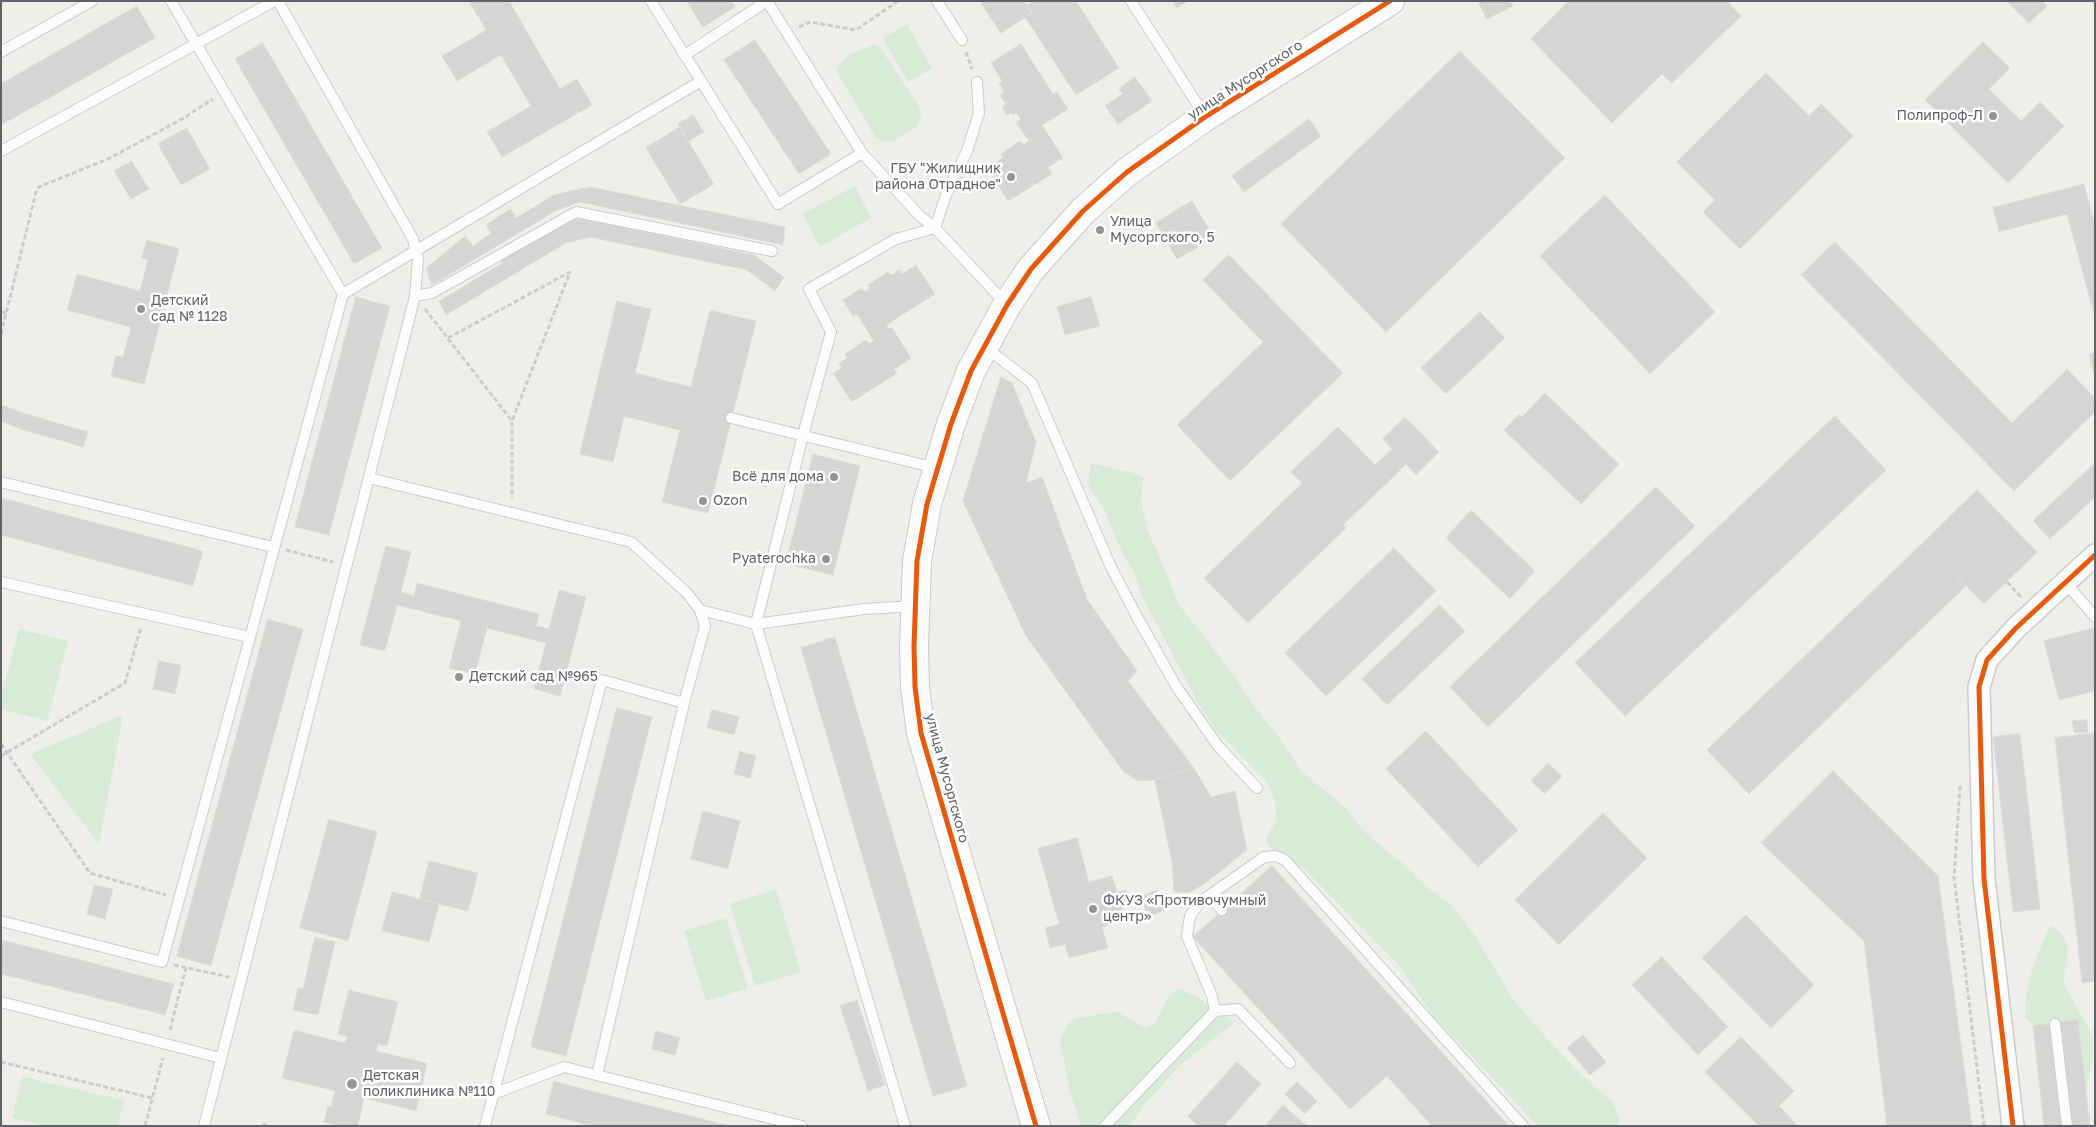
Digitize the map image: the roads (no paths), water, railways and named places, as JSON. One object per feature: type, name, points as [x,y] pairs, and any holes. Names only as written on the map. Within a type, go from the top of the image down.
[{"type":"street","name":"улица Мусоргского","points":[[1032,1125],[921,733],[915,687],[917,561],[927,504],[951,424],[968,379],[1007,305],[1031,270],[1083,211],[1127,172],[1205,117],[1390,1]]},
{"type":"street","points":[[2013,1126],[1984,879],[1979,687],[1987,660],[2016,628],[2095,555]]},
{"type":"lane","points":[[1,52],[92,1]]},
{"type":"lane","points":[[171,1],[342,294]]},
{"type":"lane","points":[[1,151],[276,1],[413,239],[418,260],[415,296],[204,1126]]},
{"type":"lane","points":[[651,1],[778,204],[862,153]]},
{"type":"lane","points":[[684,55],[767,1],[862,153],[920,216],[935,228],[1007,305]]},
{"type":"lane","points":[[937,1],[962,40]]},
{"type":"lane","points":[[1131,1],[1205,117]]},
{"type":"lane","points":[[1,921],[162,962],[342,294],[701,81]]},
{"type":"lane","points":[[935,228],[946,195],[966,151],[979,113],[977,82]]},
{"type":"lane","points":[[415,296],[432,293],[576,212],[772,251]]},
{"type":"lane","points":[[905,1126],[756,624],[803,435],[832,332],[809,289],[896,239],[935,228]]},
{"type":"lane","points":[[984,347],[1032,383],[1110,566],[1141,623],[1176,686],[1218,746],[1256,788]]},
{"type":"lane","points":[[731,418],[937,469]]},
{"type":"lane","points":[[369,478],[631,542],[687,593],[700,610],[706,626],[684,703],[597,1075]]},
{"type":"lane","points":[[1,482],[273,547]]},
{"type":"lane","points":[[1,582],[249,637]]},
{"type":"lane","points":[[2065,582],[2095,616]]},
{"type":"lane","points":[[700,610],[756,624],[864,609],[916,606]]},
{"type":"lane","points":[[485,1126],[602,680],[684,703]]},
{"type":"lane","points":[[1215,1011],[1212,996],[1187,936],[1190,916],[1200,902],[1264,857],[1276,856],[1285,860],[1522,1126]]},
{"type":"lane","points":[[1209,896],[1222,910]]},
{"type":"lane","points":[[1,1002],[221,1058]]},
{"type":"lane","points":[[1105,1126],[1215,1011],[1238,1009],[1290,1063]]},
{"type":"lane","points":[[2055,1024],[2067,1126]]},
{"type":"lane","points":[[493,1094],[564,1067],[802,1126]]},
{"type":"place","name":"Полипроф-Л","points":[[1993,116]]},
{"type":"place","name":"ГБУ \"Жилищник района Отрадное\"","points":[[1011,177]]},
{"type":"place","name":"Улица Мусоргского, 5","points":[[1100,230]]},
{"type":"place","name":"Детский сад № 1128","points":[[141,309]]},
{"type":"place","name":"Всё для дома","points":[[834,477]]},
{"type":"place","name":"Ozon","points":[[703,501]]},
{"type":"place","name":"Pyaterochka","points":[[826,559]]},
{"type":"place","name":"Детский сад №965","points":[[459,677]]},
{"type":"place","name":"ФКУЗ «Противочумный центр»","points":[[1093,909]]},
{"type":"place","name":"Детская поликлиника №110","points":[[352,1084]]}]
